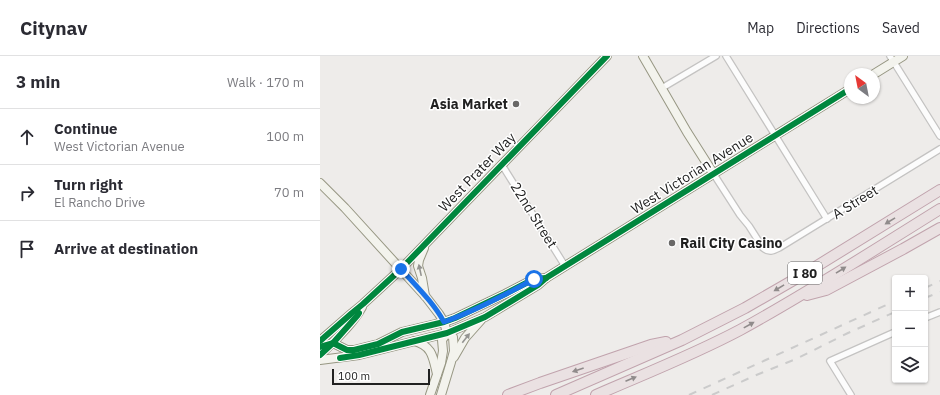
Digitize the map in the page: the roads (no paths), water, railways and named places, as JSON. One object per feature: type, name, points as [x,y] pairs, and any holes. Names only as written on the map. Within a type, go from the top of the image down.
[{"type":"highway","points":[[924,200],[940,186]]},
{"type":"highway","name":"I 80","points":[[556,395],[715,324],[771,294],[940,190]]},
{"type":"highway","name":"I 80","points":[[596,395],[693,353],[739,330],[796,298],[940,209]]},
{"type":"highway","points":[[796,298],[826,290],[940,228]]},
{"type":"highway","points":[[508,395],[651,345],[682,340]]},
{"type":"main road","name":"West Prater Way","points":[[320,341],[401,269],[607,56]]},
{"type":"main road","points":[[643,56],[687,132],[714,173]]},
{"type":"main road","points":[[880,69],[892,59],[903,56]]},
{"type":"main road","name":"West Victorian Avenue","points":[[333,342],[347,350],[354,350],[378,344],[402,332],[445,327],[485,317],[844,93]]},
{"type":"main road","points":[[320,183],[401,269],[440,314],[445,327],[453,337],[454,351],[441,395]]},
{"type":"main road","points":[[426,244],[418,266],[426,297]]},
{"type":"main road","name":"West Victorian Avenue","points":[[320,360],[359,354],[413,341],[445,327],[469,311],[499,298],[534,279],[546,278]]},
{"type":"main road","name":"West Prater Way","points":[[320,355],[357,316],[363,304]]},
{"type":"main road","points":[[451,362],[465,338],[485,317]]},
{"type":"main road","points":[[430,395],[441,363],[443,351],[442,340],[445,327]]},
{"type":"main road","points":[[413,341],[422,343],[426,346],[433,358],[437,375]]},
{"type":"main road","points":[[320,347],[333,342]]},
{"type":"street","points":[[662,88],[716,56]]},
{"type":"street","points":[[726,56],[826,219]]},
{"type":"street","points":[[892,59],[940,136]]},
{"type":"street","name":"A Street","points":[[714,173],[740,215],[763,248],[769,251],[774,251],[940,149]]},
{"type":"street","name":"22nd Street","points":[[502,164],[565,266]]},
{"type":"street","points":[[928,317],[940,312]]},
{"type":"street","points":[[851,395],[830,361],[892,333]]},
{"type":"railway","points":[[928,287],[940,281]]},
{"type":"railway","points":[[928,297],[940,292]]},
{"type":"railway","points":[[689,395],[892,302]]},
{"type":"railway","points":[[712,395],[796,359],[892,313]]},
{"type":"place","name":"Asia Market","points":[[516,104]]},
{"type":"place","name":"Rail City Casino","points":[[672,243]]}]
